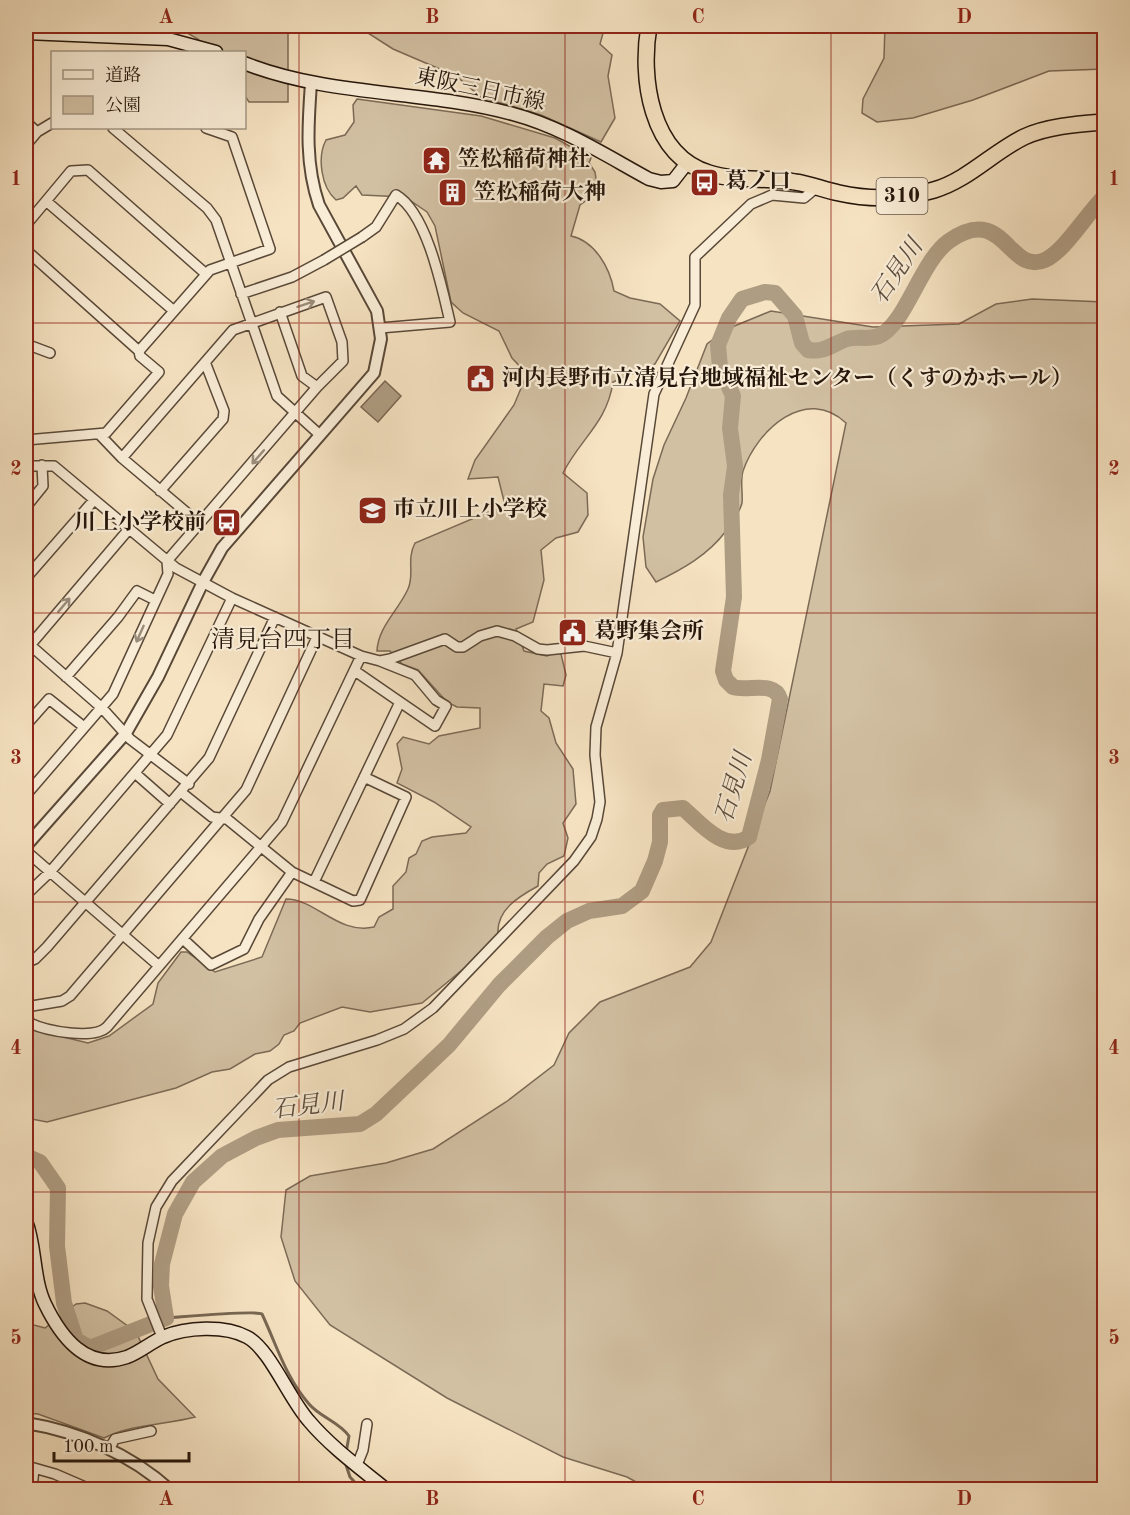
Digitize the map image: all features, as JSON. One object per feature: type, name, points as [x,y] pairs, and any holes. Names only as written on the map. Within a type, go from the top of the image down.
[{"type":"highway","name":"310","points":[[649,26],[645,62],[648,86],[656,117],[667,142],[687,163],[707,173],[735,179],[795,182],[865,197],[891,198],[934,190],[958,179],[1026,136],[1052,129],[1104,122]]},
{"type":"main road","points":[[28,30],[168,39],[212,51]]},
{"type":"main road","name":"東阪三日市線","points":[[246,64],[311,83],[452,101],[513,114],[551,126],[649,179],[661,182],[673,181],[687,163]]},
{"type":"main road","points":[[26,1221],[44,1301],[61,1335],[86,1356],[114,1361],[145,1349],[162,1337],[202,1330],[237,1333],[249,1338],[262,1348],[285,1389],[309,1421],[349,1459],[387,1490]]},
{"type":"street","points":[[26,846],[126,733],[158,678],[203,582],[222,548],[374,373],[380,356],[380,328],[377,311],[319,205],[313,188],[307,141],[311,83]]},
{"type":"street","points":[[26,122],[37,132]]},
{"type":"street","points":[[26,145],[37,132],[51,124]]},
{"type":"street","points":[[114,129],[207,208],[216,220],[277,396],[320,435]]},
{"type":"street","points":[[139,351],[206,274],[229,262],[270,249],[232,137],[209,129]]},
{"type":"street","points":[[26,225],[71,171],[88,170],[206,274]]},
{"type":"street","points":[[162,1337],[147,1299],[148,1243],[156,1207],[172,1181],[268,1080],[289,1067],[377,1040],[404,1029],[426,1013],[582,851],[591,837],[600,802],[595,755],[596,727],[617,653],[654,394],[689,323],[695,305],[695,257],[751,204],[772,195],[804,198],[816,188]]},
{"type":"street","points":[[241,294],[292,277],[362,237],[376,226],[396,195],[406,201],[432,251],[450,322],[380,328]]},
{"type":"street","points":[[46,201],[174,311]]},
{"type":"street","points":[[26,250],[139,351],[140,356],[159,372],[106,434],[26,440]]},
{"type":"street","points":[[122,458],[232,330],[326,297],[342,342],[343,361],[317,387],[166,561]]},
{"type":"street","points":[[280,312],[302,376],[317,387]]},
{"type":"street","points":[[26,344],[50,353]]},
{"type":"street","points":[[160,491],[223,419],[224,411],[205,362]]},
{"type":"street","points":[[100,435],[122,458],[199,524]]},
{"type":"street","points":[[26,507],[43,486],[42,465]]},
{"type":"street","points":[[26,466],[54,466],[166,561],[231,598],[361,656],[415,675],[446,706],[435,726],[355,671]]},
{"type":"street","points":[[26,578],[94,500]]},
{"type":"street","points":[[129,529],[28,647],[102,708],[151,755],[189,784]]},
{"type":"street","points":[[26,795],[113,694],[154,600],[168,574],[166,561]]},
{"type":"street","points":[[66,677],[118,617],[137,591],[154,600]]},
{"type":"street","points":[[26,895],[50,872],[167,735],[231,598]]},
{"type":"street","points":[[26,963],[35,959],[47,947],[209,759],[275,617]]},
{"type":"street","points":[[380,661],[446,639],[457,647],[463,647],[480,636],[497,631],[548,650],[584,646],[617,653]]},
{"type":"street","points":[[26,1007],[62,1001],[70,996],[246,790],[318,635]]},
{"type":"street","points":[[26,1014],[30,1023],[42,1029],[102,1032],[282,822],[361,656]]},
{"type":"street","points":[[26,725],[49,699],[84,727]]},
{"type":"street","points":[[314,882],[400,702]]},
{"type":"street","points":[[136,774],[170,804]]},
{"type":"street","points":[[182,793],[212,817],[227,819],[292,872],[353,901],[360,900],[406,797],[364,777]]},
{"type":"street","points":[[26,851],[159,966]]},
{"type":"street","points":[[183,939],[211,965],[244,949],[258,919],[292,872]]},
{"type":"street","points":[[26,1423],[75,1435],[109,1449],[170,1490]]},
{"type":"street","points":[[349,1459],[368,1424]]},
{"type":"street","points":[[109,1449],[115,1439],[151,1431]]},
{"type":"street","points":[[32,1490],[32,1468],[55,1474],[92,1490]]},
{"type":"green space","points":[[175,26],[295,26],[291,27],[288,34],[288,102],[249,102],[246,98],[246,51],[208,51],[198,39]]},
{"type":"green space","points":[[357,26],[605,26],[600,44],[612,55],[608,76],[615,118],[601,142],[541,115],[481,97],[456,76],[393,49]]},
{"type":"green space","points":[[885,26],[1104,26],[1104,69],[1049,71],[973,100],[913,118],[877,122],[862,113],[863,99],[884,58]]},
{"type":"green space","points":[[357,99],[481,116],[555,138],[591,158],[589,163],[595,172],[598,192],[580,205],[571,236],[587,243],[600,257],[609,273],[614,291],[630,298],[660,304],[680,321],[655,364],[613,382],[610,396],[599,420],[563,473],[587,493],[588,515],[578,532],[556,538],[541,550],[544,580],[533,622],[516,629],[524,651],[547,656],[556,652],[561,654],[566,675],[563,686],[544,684],[541,711],[549,718],[556,743],[573,769],[576,804],[563,823],[568,838],[564,856],[547,864],[539,873],[538,886],[516,900],[505,911],[498,926],[498,935],[484,952],[422,1003],[370,1012],[342,1007],[300,1023],[294,1031],[284,1035],[279,1044],[270,1051],[255,1054],[230,1069],[212,1072],[176,1088],[47,1122],[26,1118],[26,1028],[88,1043],[109,1036],[153,1004],[158,983],[181,952],[187,952],[215,972],[262,957],[286,899],[307,904],[349,926],[374,927],[379,917],[393,909],[393,886],[406,872],[409,858],[416,854],[422,841],[432,837],[466,833],[471,827],[434,802],[397,783],[402,769],[397,744],[403,737],[429,744],[439,736],[480,728],[480,708],[457,707],[447,702],[418,670],[402,664],[390,651],[377,651],[378,642],[408,589],[411,578],[411,555],[415,543],[505,505],[498,477],[468,479],[475,460],[514,405],[527,374],[512,358],[499,331],[463,313],[451,302],[435,226],[427,212],[405,197],[362,195],[356,186],[343,198],[336,200],[327,188],[321,163],[323,147],[326,140],[345,135],[354,122],[353,105]]},
{"type":"green space","points":[[1032,299],[1104,302],[1104,1489],[649,1489],[627,1477],[563,1457],[447,1398],[330,1325],[295,1281],[281,1237],[286,1190],[310,1176],[386,1163],[433,1149],[506,1102],[554,1065],[569,1033],[600,1002],[690,967],[711,942],[770,791],[846,423],[831,412],[815,409],[800,411],[785,417],[771,428],[759,441],[743,471],[742,503],[726,531],[694,561],[656,582],[646,567],[643,537],[653,479],[664,445],[686,398],[707,344],[727,329],[771,311],[873,327],[959,324],[996,304]]},
{"type":"green space","points":[[85,1303],[107,1311],[136,1332],[158,1379],[195,1417],[137,1427],[104,1438],[38,1414],[26,1413],[26,1323],[45,1328],[76,1304]]},
{"type":"shaded area","points":[[385,381],[401,396],[378,422],[361,407]]},
{"type":"waterway","name":"石見川","points":[[26,1156],[40,1162],[58,1188],[57,1246],[64,1303],[76,1340],[90,1348],[166,1318],[161,1286],[162,1264],[175,1214],[193,1182],[222,1156],[256,1138],[278,1130],[360,1124],[376,1114],[449,1045],[499,985],[547,937],[567,921],[589,911],[622,906],[642,891],[655,861],[660,842],[660,815],[663,810],[683,808],[713,834],[731,842],[749,837],[769,760],[780,699],[777,693],[767,688],[733,687],[726,680],[723,671],[734,597],[731,495],[735,466],[730,428],[733,396],[720,367],[718,345],[729,318],[742,299],[765,292],[775,293],[795,316],[802,343],[808,350],[824,349],[851,338],[879,336],[897,319],[930,263],[949,241],[968,231],[982,230],[994,234],[1022,258],[1033,262],[1045,260],[1060,249],[1104,197]]},
{"type":"waterway","points":[[166,1318],[232,1313],[262,1314],[288,1373],[301,1394],[313,1409],[340,1427],[349,1436],[346,1453]]},
{"type":"waterway","points":[[345,1462],[350,1477],[362,1490]]},
{"type":"place","name":"笠松稲荷神社","points":[[437,160]]},
{"type":"place","name":"葛ノ口","points":[[704,182]]},
{"type":"place","name":"笠松稲荷大神","points":[[453,193]]},
{"type":"place","name":"河内長野市立清見台地域福祉センター（くすのかホール）","points":[[481,379]]},
{"type":"place","name":"市立川上小学校","points":[[372,510]]},
{"type":"place","name":"川上小学校前","points":[[227,523]]},
{"type":"place","name":"葛野集会所","points":[[573,632]]},
{"type":"district","name":"清見台四丁目","points":[[283,641]]}]
